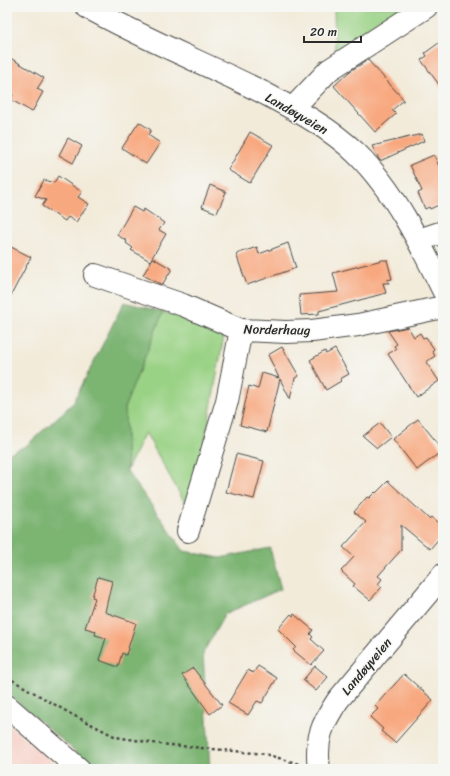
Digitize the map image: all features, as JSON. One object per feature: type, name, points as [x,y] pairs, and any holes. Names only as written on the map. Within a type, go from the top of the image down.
[{"type":"street","name":"Landøyveien","points":[[87,7],[293,108],[336,136],[356,153],[393,200],[419,240],[443,290]]},
{"type":"street","points":[[293,108],[329,70],[426,7]]},
{"type":"street","points":[[419,240],[443,232]]},
{"type":"street","name":"Norderhaug","points":[[95,275],[183,305],[241,330],[286,332],[312,331],[358,325],[443,307]]},
{"type":"street","points":[[188,531],[227,401],[241,330]]},
{"type":"street","name":"Landøyveien","points":[[310,767],[317,755],[318,737],[326,718],[338,700],[443,575]]},
{"type":"street","points":[[7,706],[79,769]]},
{"type":"path","points":[[7,677],[71,714],[116,737],[160,744],[265,754],[310,767]]},
{"type":"shaded area","points":[[7,723],[60,769],[7,769]]},
{"type":"green space","points":[[334,7],[405,7],[335,56]]},
{"type":"green space","points":[[124,302],[163,312],[125,406],[127,471],[184,551],[220,558],[270,548],[281,589],[225,614],[203,653],[210,769],[96,769],[7,693],[7,454],[26,446],[73,403]]},
{"type":"green space","points":[[163,312],[225,330],[197,485],[187,507],[145,432],[127,470],[125,406]]},
{"type":"building","points":[[443,40],[443,90],[421,60],[427,56],[425,53]]},
{"type":"building","points":[[7,56],[44,78],[37,89],[43,92],[32,112],[10,99],[13,95],[7,92]]},
{"type":"building","points":[[368,60],[404,100],[392,110],[396,114],[375,132],[334,86],[350,71]]},
{"type":"building","points":[[139,122],[151,130],[148,135],[160,143],[146,164],[122,148]]},
{"type":"building","points":[[250,132],[273,145],[250,183],[228,170]]},
{"type":"building","points":[[422,134],[424,141],[380,161],[372,146]]},
{"type":"building","points":[[68,138],[82,146],[73,163],[59,155]]},
{"type":"building","points":[[434,155],[443,175],[443,203],[430,209],[429,207],[425,209],[418,193],[422,191],[410,165]]},
{"type":"building","points":[[58,176],[82,192],[78,197],[89,204],[76,222],[68,217],[65,221],[42,206],[46,200],[35,196],[44,180],[54,183]]},
{"type":"building","points":[[210,185],[226,192],[217,213],[202,207]]},
{"type":"building","points":[[133,207],[142,212],[144,209],[164,223],[159,230],[166,234],[150,261],[131,250],[133,248],[126,243],[127,241],[117,235]]},
{"type":"building","points":[[288,243],[296,268],[247,285],[236,254],[257,247],[259,254]]},
{"type":"building","points":[[7,245],[31,257],[7,303]]},
{"type":"building","points":[[153,258],[172,269],[162,285],[143,275]]},
{"type":"building","points":[[387,260],[392,279],[387,280],[389,283],[383,283],[386,293],[319,311],[319,314],[301,315],[299,295],[338,292],[333,273]]},
{"type":"building","points":[[408,327],[414,337],[420,333],[423,338],[426,337],[434,349],[432,351],[435,356],[426,362],[439,381],[416,397],[388,354],[396,349],[394,346],[397,344],[388,331]]},
{"type":"building","points":[[282,347],[299,376],[295,378],[290,399],[280,379],[267,432],[240,425],[249,386],[258,389],[262,373],[279,378],[268,355]]},
{"type":"building","points":[[335,349],[349,374],[326,390],[310,360],[325,351],[326,354]]},
{"type":"building","points":[[418,419],[443,450],[417,470],[393,439]]},
{"type":"building","points":[[380,423],[391,437],[377,448],[363,436]]},
{"type":"building","points":[[236,454],[264,461],[254,499],[226,492]]},
{"type":"building","points":[[388,481],[429,519],[431,517],[443,527],[443,534],[430,549],[401,525],[401,550],[378,576],[382,579],[378,584],[382,587],[370,600],[353,586],[355,584],[341,571],[354,557],[343,547],[366,522],[354,512],[367,497],[369,498],[375,492],[376,493]]},
{"type":"building","points":[[98,577],[112,581],[105,612],[136,623],[126,655],[122,653],[118,667],[99,660],[106,638],[95,635],[96,631],[85,628],[95,598],[92,597]]},
{"type":"building","points":[[291,614],[293,616],[294,614],[313,630],[310,634],[313,637],[311,639],[324,651],[311,665],[293,650],[296,647],[278,629]]},
{"type":"building","points":[[258,666],[277,678],[262,703],[257,701],[248,715],[228,703],[248,670],[253,673]]},
{"type":"building","points":[[315,666],[328,677],[316,691],[303,680]]},
{"type":"building","points":[[193,668],[222,705],[210,714],[182,675]]},
{"type":"building","points":[[404,674],[433,700],[395,743],[381,731],[383,729],[370,717],[378,709],[375,706]]}]
